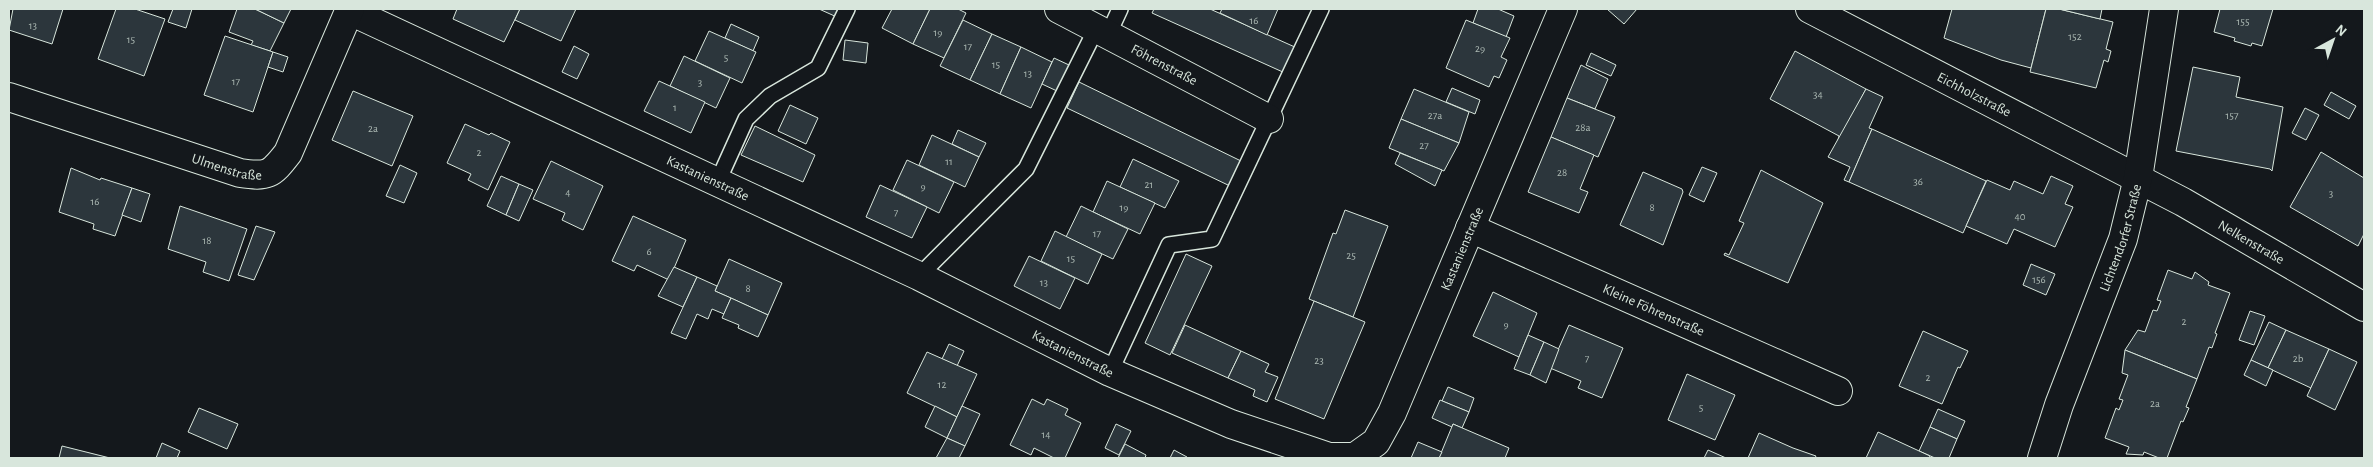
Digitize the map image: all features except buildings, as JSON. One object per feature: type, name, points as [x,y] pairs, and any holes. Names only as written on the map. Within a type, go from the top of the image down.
[{"type":"street","name":"Föhrenstraße","points":[[1059,9],[1269,119]]},
{"type":"street","name":"Kastanienstraße","points":[[350,10],[919,276],[1110,372],[1231,424],[1329,457],[1355,458],[1376,442],[1392,413],[1563,9]]},
{"type":"street","name":"Eichholzstraße","points":[[1810,9],[2138,178]]},
{"type":"street","name":"Lichtendorfer Straße","points":[[2042,458],[2059,405],[2123,239],[2138,178],[2164,9]]},
{"type":"street","name":"Ulmenstraße","points":[[9,97],[240,173],[261,176],[276,169],[288,152],[350,10]]},
{"type":"street","name":"Nelkenstraße","points":[[2138,178],[2208,216],[2364,307]]},
{"type":"street","name":"Kleine Föhrenstraße","points":[[1470,228],[1838,391]]},
{"type":"lane","points":[[718,181],[746,119],[770,96],[818,68],[847,9]]},
{"type":"lane","points":[[919,276],[1026,169],[1102,32],[1120,9]]},
{"type":"lane","points":[[1110,372],[1169,245],[1212,239],[1321,9]]}]
